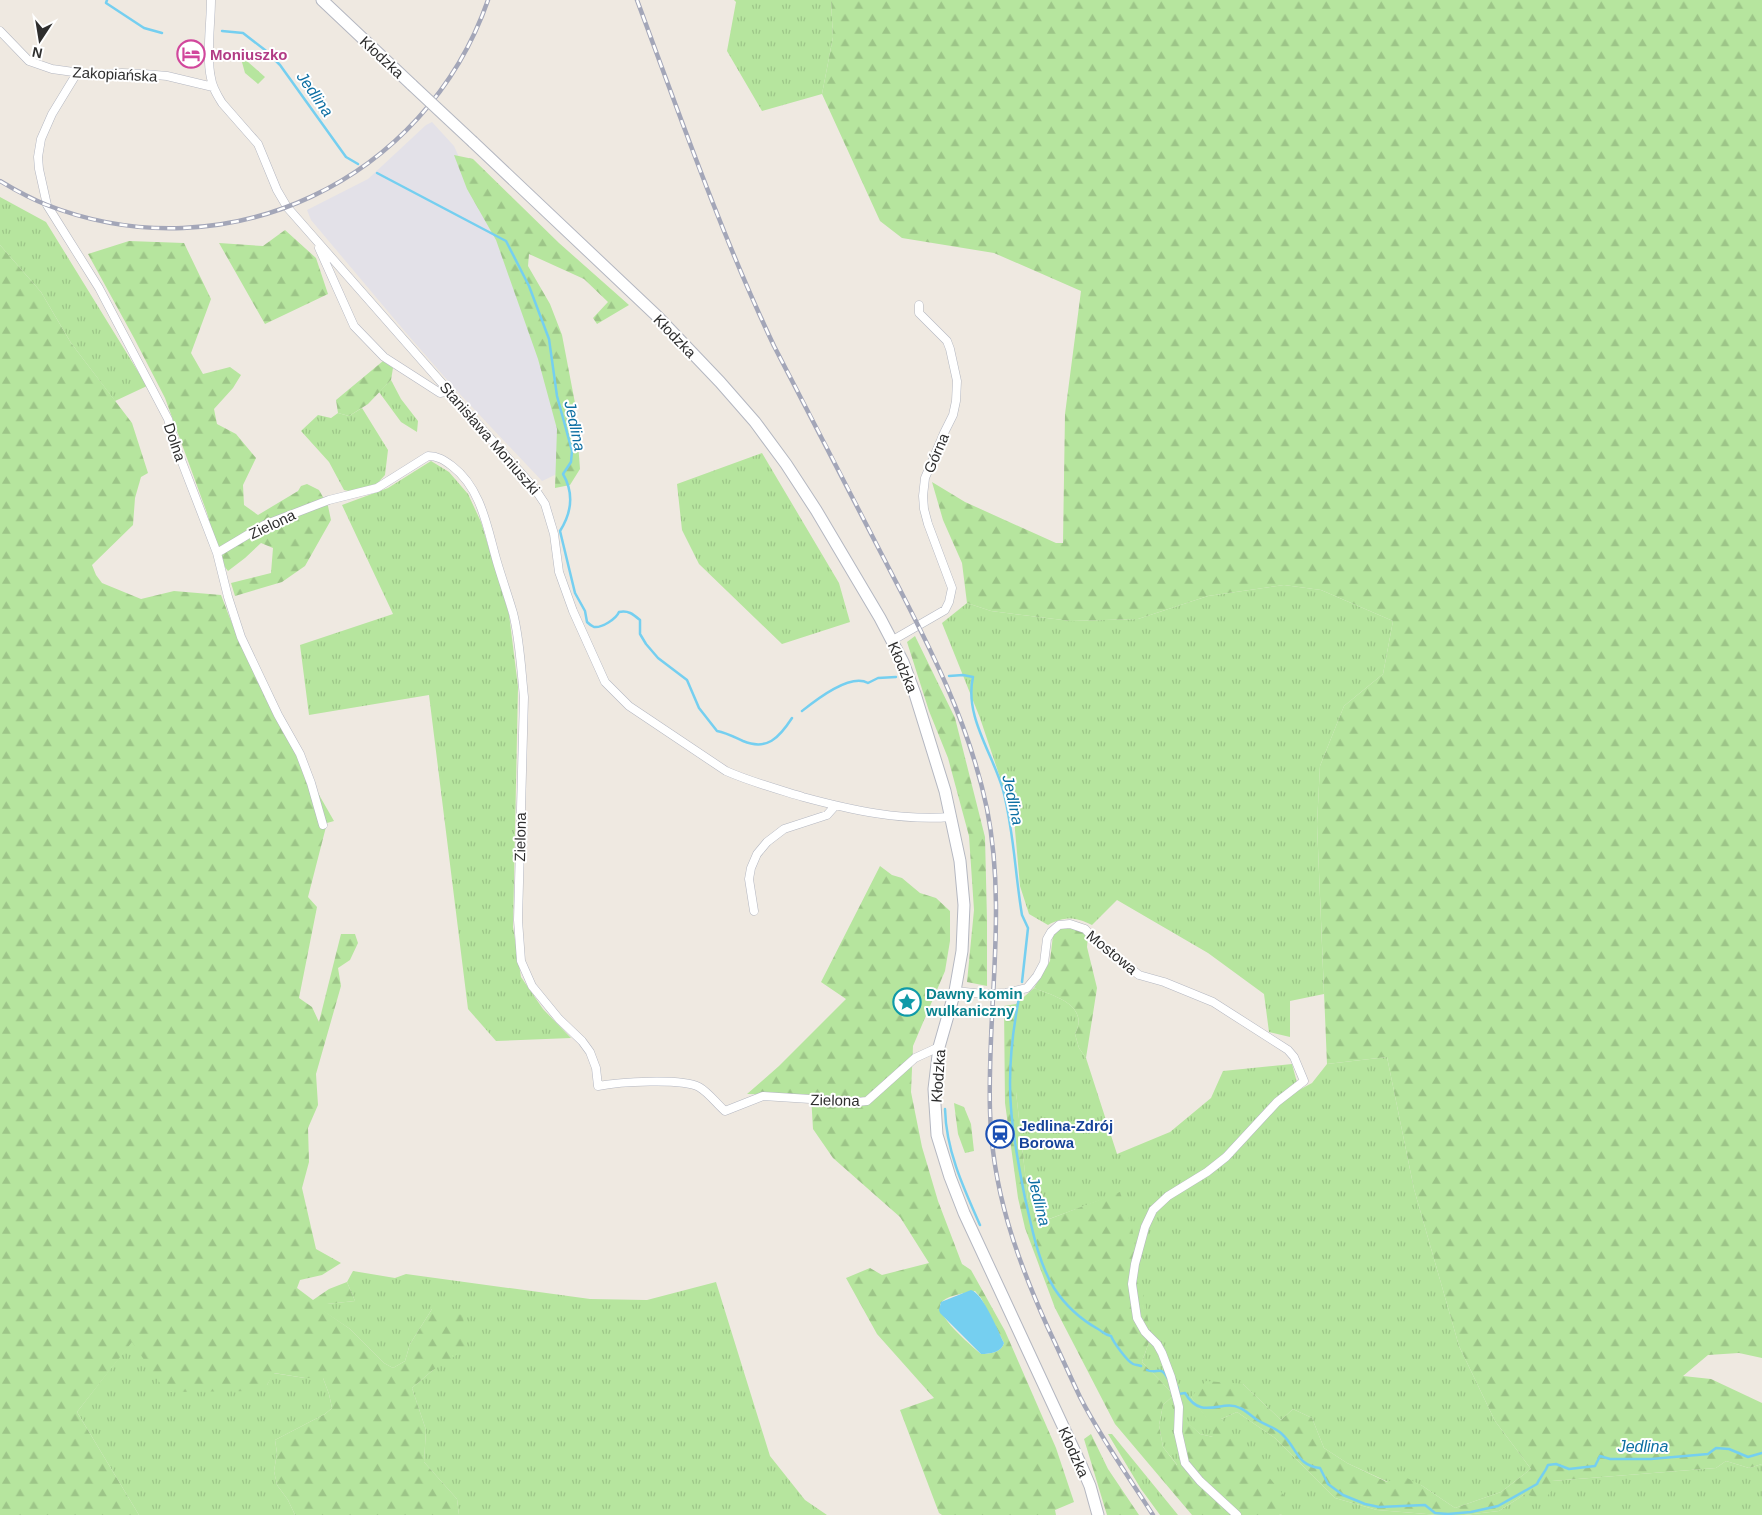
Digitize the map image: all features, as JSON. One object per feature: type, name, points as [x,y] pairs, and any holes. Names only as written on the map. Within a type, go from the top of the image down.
[{"type":"main road","name":"Kłodzka","points":[[322,0],[658,317],[720,382],[755,422],[786,464],[893,640],[915,694],[951,817],[960,861],[964,905],[962,951],[955,991],[939,1047],[934,1089],[937,1135],[964,1213],[1081,1465],[1090,1486],[1098,1515]]},
{"type":"street","name":"Stanisława Moniuszki","points":[[211,0],[210,70],[213,87],[222,103],[258,144],[277,190],[287,207],[535,489],[544,504],[554,534],[559,572],[570,603],[605,682],[629,706],[726,771],[835,806],[864,812],[911,817],[951,817]]},
{"type":"street","name":"Zakopiańska","points":[[0,31],[29,62],[52,69],[77,73],[167,76],[213,87]]},
{"type":"street","name":"Dolna","points":[[77,73],[52,114],[41,139],[38,157],[39,170],[47,205],[99,288],[168,419],[178,452],[217,553],[228,597],[241,637],[278,716],[300,754],[319,808],[322,826]]},
{"type":"street","points":[[316,241],[354,326],[384,357],[440,393],[450,392]]},
{"type":"street","name":"Górna","points":[[893,640],[945,610],[952,588],[928,524],[923,496],[925,478],[944,433],[954,415],[957,381],[947,341],[919,314],[919,305]]},
{"type":"street","name":"Zielona","points":[[217,553],[264,525],[327,497],[377,488],[428,456],[436,456],[447,462],[462,475],[474,492],[486,520],[513,614],[524,697],[518,920],[522,961],[532,986],[559,1019],[582,1041],[590,1052],[596,1068],[598,1086],[628,1081],[685,1084],[699,1088],[724,1112],[763,1096],[867,1101],[915,1058],[939,1047]]},
{"type":"street","points":[[754,912],[749,879],[757,854],[767,842],[784,829],[827,814],[835,806]]},
{"type":"street","name":"Mostowa","points":[[955,991],[984,994],[1006,993],[1027,988],[1038,976],[1044,963],[1047,939],[1051,932],[1059,925],[1070,924],[1085,928],[1097,942],[1139,974],[1213,1002],[1288,1050],[1294,1056],[1304,1081],[1277,1102],[1226,1157],[1208,1172],[1168,1196],[1153,1210],[1145,1227],[1135,1264],[1132,1284],[1137,1318],[1144,1332],[1157,1344],[1171,1377],[1179,1407],[1178,1432],[1185,1463],[1200,1481],[1237,1515]]},
{"type":"shaded area","points":[[432,122],[454,146],[535,327],[564,458],[559,473],[542,481],[455,389],[407,334],[311,220],[307,210],[368,179],[426,125]]},
{"type":"green space","points":[[734,0],[831,0],[833,37],[822,94],[762,111],[727,51],[736,2]]},
{"type":"green space","points":[[831,0],[1762,0],[1762,1358],[1739,1353],[1708,1355],[1683,1376],[1711,1379],[1762,1403],[1762,1464],[1749,1468],[1726,1461],[1716,1468],[1552,1481],[1552,1490],[1544,1500],[1525,1494],[1499,1511],[1464,1515],[1439,1515],[1377,1510],[1335,1498],[1275,1438],[1237,1412],[1221,1419],[1286,1498],[1282,1514],[1192,1515],[1115,1424],[1055,1308],[1025,1228],[1018,1198],[1005,1103],[1004,1006],[1016,1004],[1016,1092],[1028,1200],[1039,1223],[1120,1192],[1132,1228],[1151,1336],[1142,1362],[1174,1395],[1163,1405],[1159,1425],[1163,1447],[1177,1465],[1181,1451],[1180,1415],[1200,1434],[1213,1437],[1212,1426],[1191,1397],[1206,1381],[1243,1384],[1281,1420],[1293,1409],[1312,1418],[1324,1448],[1347,1463],[1387,1482],[1401,1475],[1421,1485],[1455,1508],[1501,1492],[1531,1469],[1495,1421],[1459,1346],[1414,1189],[1387,1057],[1327,1064],[1317,824],[1320,766],[1344,706],[1383,674],[1393,621],[1321,590],[1284,585],[1208,596],[1138,619],[1071,621],[991,611],[967,603],[962,563],[943,520],[932,482],[965,502],[1056,543],[1063,543],[1065,414],[1081,291],[994,253],[902,238],[880,221],[822,94],[833,37]]},
{"type":"green space","points":[[240,55],[265,77],[258,84],[245,73]]},
{"type":"green space","points":[[454,155],[473,159],[559,243],[629,305],[597,324],[593,318],[608,302],[584,279],[529,254],[528,266],[550,304],[562,335],[575,403],[580,469],[570,485],[555,488],[557,429],[538,359],[496,240],[467,189]]},
{"type":"green space","points":[[0,197],[46,222],[147,386],[115,401],[71,343],[41,292],[0,245]]},
{"type":"green space","points":[[285,230],[316,258],[328,294],[265,324],[219,243],[263,246]]},
{"type":"green space","points":[[129,241],[184,243],[211,299],[191,353],[203,374],[230,367],[241,375],[233,388],[214,409],[217,424],[236,434],[256,458],[243,485],[244,505],[258,515],[298,491],[301,486],[307,484],[319,490],[328,506],[331,520],[305,566],[282,582],[235,596],[231,583],[271,573],[273,548],[261,543],[228,571],[221,562],[207,513],[165,398],[88,254]]},
{"type":"green space","points":[[0,245],[41,292],[71,343],[132,423],[148,473],[141,477],[135,498],[133,525],[92,565],[96,575],[102,583],[141,599],[174,591],[221,595],[258,682],[334,821],[327,823],[308,897],[317,907],[299,998],[312,1007],[319,1022],[341,934],[355,934],[358,943],[350,960],[338,968],[341,986],[316,1074],[318,1105],[308,1128],[309,1162],[302,1188],[316,1249],[341,1263],[322,1275],[300,1280],[297,1288],[313,1300],[329,1289],[347,1282],[355,1301],[327,1304],[324,1311],[350,1329],[384,1363],[393,1368],[405,1361],[410,1344],[432,1309],[463,1315],[466,1349],[433,1370],[412,1388],[426,1430],[424,1462],[457,1499],[459,1515],[295,1515],[288,1500],[277,1485],[274,1471],[277,1453],[275,1440],[325,1414],[332,1408],[323,1378],[305,1378],[274,1373],[261,1391],[166,1392],[132,1342],[77,1412],[139,1515],[0,1515]]},
{"type":"green space","points":[[383,361],[393,368],[391,380],[368,404],[349,416],[338,413],[336,400]]},
{"type":"green space","points":[[391,380],[401,399],[418,421],[417,432],[401,422],[379,392]]},
{"type":"green space","points":[[362,408],[388,450],[385,475],[374,487],[358,493],[344,490],[329,462],[301,431],[318,415],[331,418],[338,413],[349,416]]},
{"type":"green space","points":[[762,453],[839,583],[850,622],[782,644],[699,564],[682,530],[677,484]]},
{"type":"green space","points":[[431,461],[449,472],[468,494],[481,522],[509,614],[518,687],[513,927],[521,977],[543,1009],[571,1038],[496,1041],[468,1009],[429,695],[309,715],[300,645],[393,614],[342,505],[388,488]]},
{"type":"green space","points":[[1284,585],[1321,590],[1393,621],[1383,674],[1344,706],[1320,766],[1317,824],[1324,994],[1290,1001],[1290,1037],[1269,1032],[1264,994],[1208,953],[1117,900],[1092,925],[1080,920],[1065,919],[1048,925],[1029,914],[1020,886],[1014,819],[980,718],[942,623],[967,603],[991,611],[1071,621],[1138,619],[1208,596]]},
{"type":"green space","points":[[915,636],[955,718],[985,837],[987,986],[967,982],[974,910],[969,836],[948,758],[929,711],[907,642]]},
{"type":"green space","points":[[880,866],[892,875],[902,878],[920,893],[936,898],[950,911],[950,941],[945,971],[913,1046],[911,1092],[922,1147],[938,1201],[962,1264],[971,1270],[1005,1331],[1056,1448],[1074,1502],[1055,1510],[1056,1515],[942,1515],[939,1513],[900,1410],[934,1398],[877,1334],[846,1278],[870,1268],[882,1275],[929,1263],[900,1217],[833,1158],[813,1129],[811,1095],[747,1094],[779,1066],[846,999],[821,982]],"holes":[[[975,1291],[981,1298],[1004,1343],[1001,1349],[992,1353],[981,1354],[955,1330],[940,1308],[944,1300],[957,1295]]]},
{"type":"green space","points":[[1059,925],[1085,929],[1088,936],[1087,947],[1097,988],[1086,1058],[1079,1048],[1075,1034],[1078,1016],[1074,1009],[1060,998],[1034,988],[1050,961],[1053,935]]},
{"type":"green space","points":[[1034,988],[1068,1003],[1078,1016],[1075,1034],[1079,1048],[1086,1058],[1117,1154],[1170,1132],[1211,1098],[1223,1071],[1292,1064],[1299,1090],[1312,1083],[1327,1064],[1387,1057],[1414,1189],[1459,1346],[1495,1421],[1531,1469],[1501,1492],[1455,1508],[1421,1485],[1388,1482],[1347,1463],[1324,1448],[1312,1418],[1293,1409],[1281,1420],[1243,1384],[1191,1397],[1213,1426],[1213,1437],[1200,1434],[1180,1416],[1181,1451],[1178,1466],[1163,1447],[1159,1425],[1163,1405],[1174,1395],[1142,1362],[1151,1336],[1120,1193],[1038,1223],[1028,1200],[1016,1092],[1016,1004]]},
{"type":"green space","points":[[954,1103],[964,1107],[971,1124],[974,1151],[965,1153],[958,1134]]},
{"type":"green space","points":[[353,1271],[395,1278],[406,1274],[590,1299],[647,1300],[716,1282],[770,1456],[805,1500],[827,1515],[459,1515],[457,1499],[424,1462],[426,1430],[412,1388],[433,1370],[432,1309],[410,1344],[405,1361],[393,1368],[384,1363],[350,1329],[323,1311],[326,1304],[355,1301],[347,1282]]},
{"type":"green space","points":[[132,1341],[267,1385],[273,1373],[305,1378],[323,1378],[332,1408],[325,1414],[275,1440],[277,1453],[274,1471],[277,1485],[288,1500],[295,1515],[139,1515],[77,1412]]},
{"type":"green space","points":[[1237,1412],[1275,1438],[1335,1498],[1377,1510],[1439,1515],[1279,1515],[1282,1514],[1221,1419]]},
{"type":"green space","points":[[1091,1434],[1108,1469],[1139,1515],[1107,1515],[1084,1439]]},
{"type":"green space","points":[[1108,1434],[1112,1434],[1178,1515],[1160,1515],[1141,1489]]},
{"type":"green space","points":[[1726,1461],[1749,1468],[1762,1464],[1762,1515],[1464,1515],[1499,1511],[1525,1494],[1552,1481],[1716,1468]]},
{"type":"water","points":[[971,1290],[976,1293],[985,1305],[1004,1343],[1001,1349],[995,1352],[981,1354],[940,1313],[941,1302]]},
{"type":"waterway","name":"Jedlina","points":[[107,0],[106,3],[144,28],[162,33]]},
{"type":"waterway","name":"Jedlina","points":[[222,31],[243,33],[265,50],[280,65],[346,157],[358,164]]},
{"type":"waterway","name":"Jedlina","points":[[377,173],[506,241],[529,286],[549,339],[557,396],[572,451],[571,462],[563,474],[569,488],[569,510],[560,531],[575,593],[585,611],[587,622],[594,627],[605,625],[619,612],[630,613],[640,620],[640,634],[646,644],[658,658],[687,680],[699,708],[717,731],[751,744],[766,743],[777,737],[792,718]]},
{"type":"waterway","name":"Jedlina","points":[[949,676],[963,675],[973,677],[972,706],[1007,805],[1022,915],[1028,928],[1022,982]]},
{"type":"waterway","name":"Jedlina","points":[[802,711],[824,695],[843,685],[861,681],[868,683],[878,678],[896,677]]},
{"type":"waterway","name":"Jedlina","points":[[1019,998],[1011,1053],[1011,1108],[1021,1176],[1036,1244],[1048,1278],[1058,1294],[1074,1312],[1111,1336],[1127,1359],[1133,1364],[1141,1366]]},
{"type":"waterway","points":[[945,1109],[948,1139],[956,1168],[980,1225]]},
{"type":"waterway","name":"Jedlina","points":[[1147,1370],[1161,1371],[1168,1379]]},
{"type":"waterway","name":"Jedlina","points":[[1177,1386],[1179,1394],[1185,1393],[1198,1406],[1205,1408],[1233,1406],[1243,1409],[1259,1421],[1280,1432],[1298,1456],[1306,1464],[1320,1468],[1328,1484],[1343,1495],[1365,1504],[1379,1507],[1425,1505],[1435,1513],[1448,1514],[1471,1512],[1498,1506],[1537,1484],[1548,1465],[1556,1464],[1569,1469],[1595,1466],[1600,1456],[1610,1459],[1651,1459],[1708,1454],[1716,1448],[1729,1449],[1748,1457],[1762,1453]]},
{"type":"railway","points":[[0,181],[47,205],[115,224],[183,228],[249,219],[311,197],[368,163],[418,118],[458,64],[488,0]]},
{"type":"railway","points":[[637,0],[702,174],[755,304],[774,346],[913,615],[943,678],[968,742],[979,775],[993,847],[996,922],[990,1111],[995,1168],[1001,1195],[1016,1249],[1036,1301],[1080,1397],[1106,1442],[1153,1515]]},
{"type":"place","name":"Moniuszko","points":[[191,54]]},
{"type":"place","name":"Dawny komin wulkaniczny","points":[[907,1002]]},
{"type":"place","name":"Jedlina-Zdrój Borowa","points":[[1000,1134]]}]
